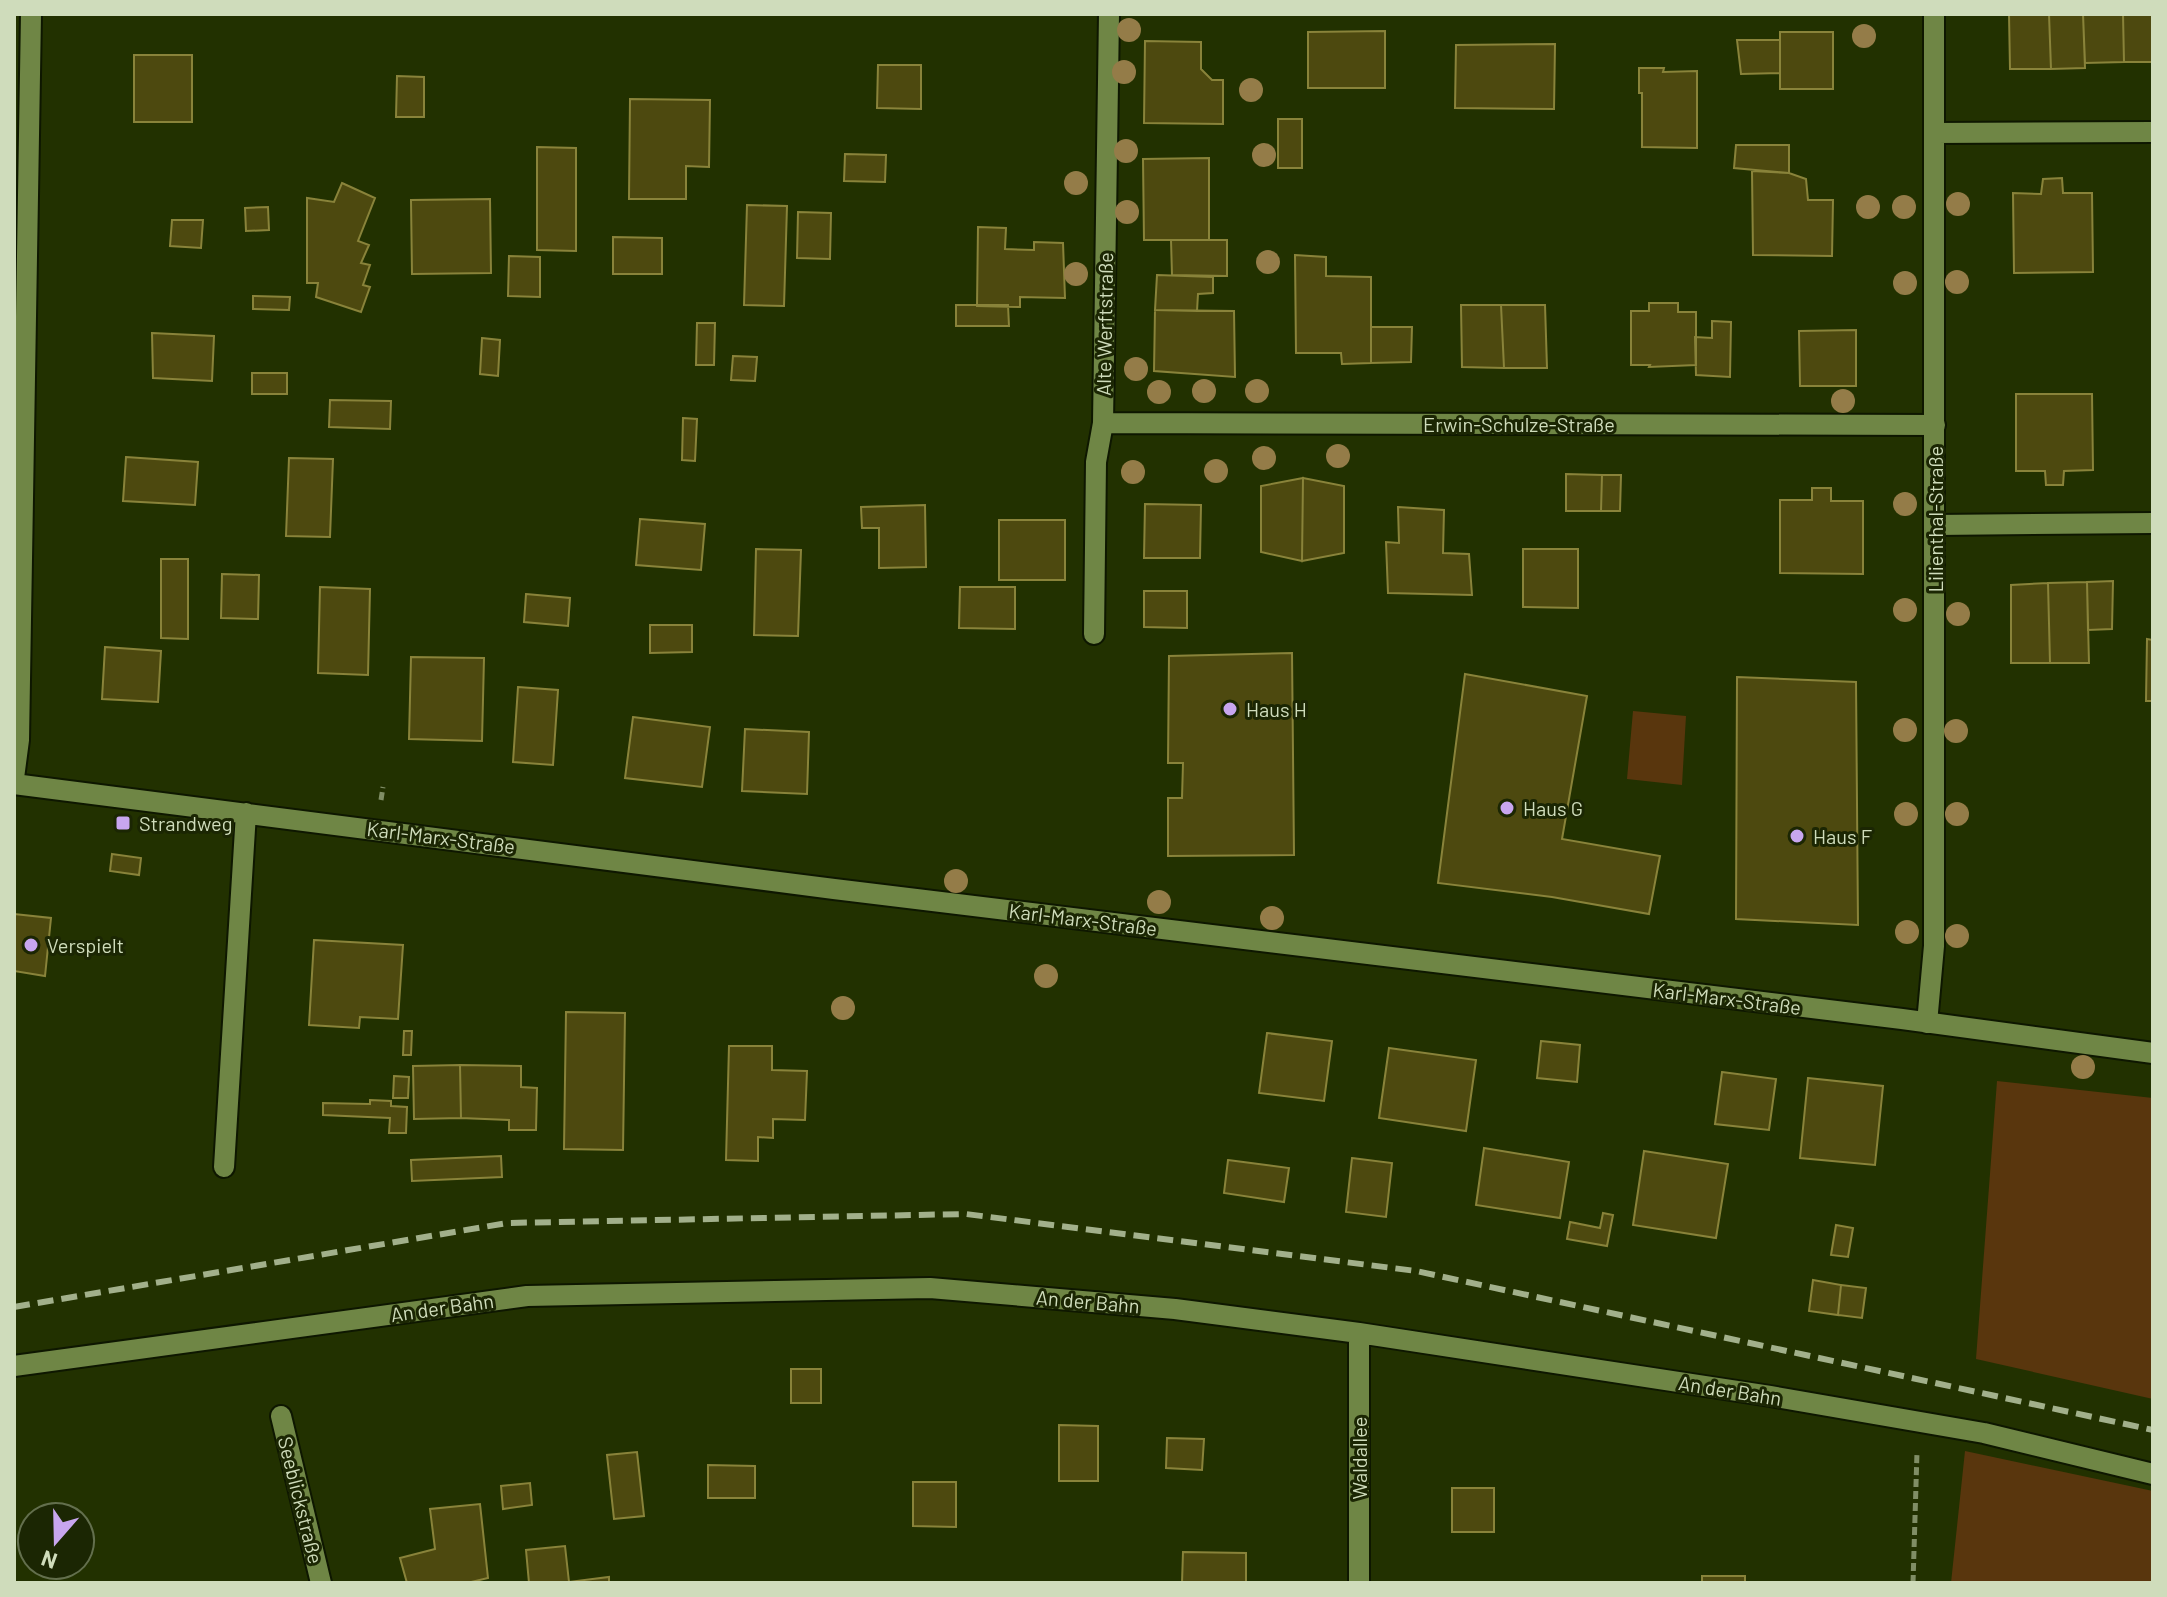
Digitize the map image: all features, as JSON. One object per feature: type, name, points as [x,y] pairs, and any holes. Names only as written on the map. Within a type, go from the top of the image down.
[{"type":"street","points":[[14,781],[19,740],[31,14]]},
{"type":"street","name":"Alte Werftstraße","points":[[1094,634],[1096,462],[1103,423],[1109,14]]},
{"type":"street","name":"Lilienthal-Straße","points":[[1927,1023],[1934,946],[1934,14]]},
{"type":"street","points":[[1934,133],[2153,132]]},
{"type":"street","name":"Erwin-Schulze-Straße","points":[[1103,423],[1935,425]]},
{"type":"street","points":[[1935,525],[2153,523]]},
{"type":"street","name":"Karl-Marx-Straße","points":[[14,781],[246,813],[2153,1053]]},
{"type":"street","points":[[224,1167],[246,813]]},
{"type":"street","name":"An der Bahn","points":[[14,1366],[527,1296],[930,1288],[1175,1309],[1359,1333],[1754,1393],[1984,1433],[2153,1474]]},
{"type":"street","name":"Waldallee","points":[[1359,1333],[1359,1583]]},
{"type":"street","name":"Seeblickstraße","points":[[281,1416],[321,1583]]},
{"type":"path","points":[[381,801],[383,787]]},
{"type":"path","points":[[1913,1583],[1918,1421]]},
{"type":"shaded area","points":[[1633,711],[1686,716],[1682,785],[1627,779]]},
{"type":"shaded area","points":[[1997,1081],[2153,1098],[2153,1399],[1976,1359]]},
{"type":"shaded area","points":[[1965,1451],[2153,1491],[2153,1583],[1951,1583]]},
{"type":"building","points":[[2009,14],[2049,14],[2051,69],[2010,69]]},
{"type":"building","points":[[2049,14],[2083,14],[2085,68],[2051,69]]},
{"type":"building","points":[[2083,14],[2123,14],[2124,62],[2085,63]]},
{"type":"building","points":[[2123,14],[2153,14],[2153,62],[2124,62]]},
{"type":"building","points":[[1385,31],[1385,88],[1308,88],[1308,32]]},
{"type":"building","points":[[1780,32],[1833,32],[1833,89],[1780,89]]},
{"type":"building","points":[[1737,40],[1780,40],[1780,73],[1741,74]]},
{"type":"building","points":[[1145,41],[1201,42],[1201,69],[1212,80],[1223,80],[1223,124],[1144,123]]},
{"type":"building","points":[[1555,44],[1554,109],[1455,108],[1456,45]]},
{"type":"building","points":[[134,55],[192,55],[192,122],[134,122]]},
{"type":"building","points":[[878,65],[921,65],[921,109],[877,108]]},
{"type":"building","points":[[1639,68],[1664,68],[1663,72],[1697,71],[1697,148],[1642,147]]},
{"type":"building","points":[[397,76],[424,77],[424,117],[396,117]]},
{"type":"building","points":[[630,99],[710,100],[709,167],[686,166],[686,199],[629,199]]},
{"type":"building","points":[[1278,119],[1302,119],[1302,168],[1278,168]]},
{"type":"building","points":[[1736,145],[1789,145],[1789,173],[1734,168]]},
{"type":"building","points":[[537,147],[576,148],[576,251],[537,250]]},
{"type":"building","points":[[845,154],[886,155],[885,182],[844,181]]},
{"type":"building","points":[[1209,158],[1209,240],[1144,240],[1143,159]]},
{"type":"building","points":[[1752,171],[1789,173],[1806,179],[1808,200],[1833,200],[1832,256],[1753,255]]},
{"type":"building","points":[[2062,178],[2063,193],[2092,193],[2093,272],[2014,273],[2013,193],[2041,194],[2043,179]]},
{"type":"building","points":[[342,183],[375,198],[358,241],[369,245],[361,263],[370,265],[363,285],[370,287],[361,312],[316,297],[318,283],[307,283],[307,198],[334,202]]},
{"type":"building","points":[[490,199],[491,273],[412,274],[411,200]]},
{"type":"building","points":[[747,205],[787,206],[784,306],[744,305]]},
{"type":"building","points":[[268,207],[269,230],[246,231],[245,208]]},
{"type":"building","points":[[798,212],[831,213],[830,259],[797,258]]},
{"type":"building","points":[[172,220],[203,220],[201,248],[170,246]]},
{"type":"building","points":[[978,227],[1006,228],[1005,249],[1034,250],[1034,242],[1063,243],[1065,298],[1020,297],[1020,307],[977,306]]},
{"type":"building","points":[[613,237],[662,238],[662,274],[613,274]]},
{"type":"building","points":[[1171,240],[1227,240],[1227,276],[1172,275]]},
{"type":"building","points":[[1295,255],[1326,257],[1326,276],[1371,277],[1371,363],[1342,364],[1341,353],[1296,353]]},
{"type":"building","points":[[509,256],[540,257],[540,297],[508,296]]},
{"type":"building","points":[[1157,275],[1213,277],[1213,293],[1198,294],[1197,311],[1155,310]]},
{"type":"building","points":[[253,296],[290,297],[289,310],[253,309]]},
{"type":"building","points":[[1649,303],[1678,303],[1678,312],[1696,312],[1696,365],[1631,365],[1631,311],[1649,311]]},
{"type":"building","points":[[956,305],[1008,305],[1009,326],[956,326]]},
{"type":"building","points":[[1461,305],[1501,305],[1504,368],[1462,367]]},
{"type":"building","points":[[1501,305],[1545,305],[1547,368],[1504,368]]},
{"type":"building","points":[[1155,310],[1234,311],[1235,377],[1154,371]]},
{"type":"building","points":[[1712,321],[1731,322],[1730,377],[1696,375],[1695,337],[1712,338]]},
{"type":"building","points":[[697,323],[715,323],[714,365],[696,365]]},
{"type":"building","points":[[1371,327],[1412,327],[1411,362],[1371,363]]},
{"type":"building","points":[[1856,330],[1856,386],[1800,386],[1799,331]]},
{"type":"building","points":[[152,333],[214,336],[212,381],[153,378]]},
{"type":"building","points":[[482,338],[500,340],[498,376],[480,374]]},
{"type":"building","points":[[733,356],[757,357],[755,381],[731,380]]},
{"type":"building","points":[[252,373],[287,373],[287,394],[252,394]]},
{"type":"building","points":[[2016,394],[2092,394],[2093,470],[2064,471],[2063,485],[2046,485],[2045,471],[2016,471]]},
{"type":"building","points":[[330,400],[391,401],[390,429],[329,427]]},
{"type":"building","points":[[683,418],[697,419],[695,461],[682,460]]},
{"type":"building","points":[[126,457],[198,462],[195,505],[123,501]]},
{"type":"building","points":[[289,458],[333,459],[330,537],[286,536]]},
{"type":"building","points":[[1566,474],[1602,475],[1601,511],[1566,511]]},
{"type":"building","points":[[1602,475],[1621,475],[1620,511],[1601,511]]},
{"type":"building","points":[[1303,478],[1302,561],[1261,552],[1261,486]]},
{"type":"building","points":[[1303,478],[1344,486],[1344,553],[1302,561]]},
{"type":"building","points":[[1812,488],[1831,488],[1831,501],[1863,501],[1863,574],[1780,573],[1780,500],[1812,500]]},
{"type":"building","points":[[1145,504],[1201,505],[1200,558],[1144,558]]},
{"type":"building","points":[[925,505],[926,567],[879,568],[879,528],[862,528],[861,507]]},
{"type":"building","points":[[1398,507],[1444,510],[1443,553],[1469,554],[1472,595],[1388,593],[1386,542],[1399,543]]},
{"type":"building","points":[[640,519],[705,524],[701,570],[636,565]]},
{"type":"building","points":[[999,520],[1065,520],[1065,580],[999,580]]},
{"type":"building","points":[[756,549],[801,550],[798,636],[754,635]]},
{"type":"building","points":[[1523,549],[1578,549],[1578,608],[1523,607]]},
{"type":"building","points":[[161,559],[188,559],[188,639],[161,638]]},
{"type":"building","points":[[222,574],[259,575],[258,619],[221,618]]},
{"type":"building","points":[[2113,581],[2112,629],[2088,630],[2087,582]]},
{"type":"building","points":[[2087,582],[2089,663],[2050,663],[2048,583]]},
{"type":"building","points":[[2048,583],[2050,663],[2011,663],[2011,585]]},
{"type":"building","points":[[320,587],[370,589],[368,675],[318,673]]},
{"type":"building","points":[[960,587],[1015,587],[1015,629],[959,628]]},
{"type":"building","points":[[1144,591],[1187,591],[1187,628],[1144,627]]},
{"type":"building","points":[[526,594],[570,598],[568,626],[524,622]]},
{"type":"building","points":[[650,625],[692,625],[692,652],[650,653]]},
{"type":"building","points":[[2147,639],[2153,640],[2153,701],[2146,701]]},
{"type":"building","points":[[105,647],[161,651],[158,702],[102,699]]},
{"type":"building","name":"Haus H","points":[[1292,653],[1294,855],[1168,856],[1168,798],[1182,798],[1183,763],[1168,763],[1169,656]]},
{"type":"building","points":[[411,657],[484,658],[482,741],[409,739]]},
{"type":"building","name":"Haus G","points":[[1465,674],[1587,696],[1562,839],[1660,856],[1649,914],[1552,897],[1438,883]]},
{"type":"building","name":"Haus F","points":[[1737,677],[1856,682],[1858,925],[1736,919]]},
{"type":"building","points":[[518,687],[558,690],[553,765],[513,762]]},
{"type":"building","points":[[633,717],[710,727],[702,787],[625,778]]},
{"type":"building","points":[[745,729],[809,732],[807,794],[742,791]]},
{"type":"building","points":[[112,854],[141,858],[139,875],[110,871]]},
{"type":"building","name":"Verspielt","points":[[14,914],[51,918],[45,976],[14,971]]},
{"type":"building","points":[[314,940],[403,945],[398,1019],[360,1017],[359,1028],[309,1025]]},
{"type":"building","points":[[566,1012],[625,1013],[623,1150],[564,1149]]},
{"type":"building","points":[[404,1031],[412,1031],[411,1055],[403,1055]]},
{"type":"building","points":[[1267,1033],[1332,1041],[1324,1101],[1259,1093]]},
{"type":"building","points":[[1541,1041],[1580,1045],[1577,1082],[1537,1078]]},
{"type":"building","points":[[729,1046],[772,1046],[772,1070],[807,1071],[805,1120],[773,1119],[773,1138],[758,1137],[758,1161],[726,1160]]},
{"type":"building","points":[[1389,1048],[1476,1060],[1466,1131],[1379,1118]]},
{"type":"building","points":[[460,1065],[461,1118],[414,1119],[413,1066]]},
{"type":"building","points":[[460,1065],[521,1066],[521,1087],[537,1088],[536,1130],[509,1130],[509,1120],[461,1118]]},
{"type":"building","points":[[1722,1072],[1776,1079],[1769,1130],[1715,1124]]},
{"type":"building","points":[[394,1076],[409,1077],[408,1098],[393,1098]]},
{"type":"building","points":[[1808,1078],[1883,1086],[1875,1165],[1800,1158]]},
{"type":"building","points":[[370,1100],[391,1101],[391,1106],[407,1107],[406,1133],[389,1133],[390,1118],[323,1115],[323,1103],[370,1104]]},
{"type":"building","points":[[1484,1148],[1569,1162],[1560,1218],[1476,1205]]},
{"type":"building","points":[[1644,1151],[1728,1164],[1716,1238],[1633,1225]]},
{"type":"building","points":[[501,1156],[502,1177],[412,1181],[411,1160]]},
{"type":"building","points":[[1352,1158],[1392,1163],[1386,1217],[1346,1212]]},
{"type":"building","points":[[1228,1160],[1289,1168],[1284,1202],[1224,1193]]},
{"type":"building","points":[[1603,1213],[1613,1215],[1607,1246],[1567,1239],[1570,1222],[1600,1228]]},
{"type":"building","points":[[1836,1225],[1853,1228],[1848,1257],[1831,1255]]},
{"type":"building","points":[[1813,1280],[1841,1285],[1838,1315],[1809,1311]]},
{"type":"building","points":[[1841,1285],[1866,1288],[1862,1318],[1838,1315]]},
{"type":"building","points":[[791,1369],[821,1369],[821,1403],[791,1403]]},
{"type":"building","points":[[1059,1425],[1098,1426],[1098,1481],[1059,1481]]},
{"type":"building","points":[[1167,1438],[1204,1439],[1202,1470],[1166,1468]]},
{"type":"building","points":[[637,1452],[644,1516],[614,1519],[607,1455]]},
{"type":"building","points":[[708,1465],[755,1466],[755,1498],[708,1498]]},
{"type":"building","points":[[913,1482],[956,1482],[956,1527],[913,1526]]},
{"type":"building","points":[[530,1483],[532,1505],[503,1509],[501,1486]]},
{"type":"building","points":[[1452,1488],[1494,1488],[1494,1532],[1452,1532]]},
{"type":"building","points":[[480,1504],[488,1578],[467,1583],[407,1583],[400,1558],[435,1549],[430,1509]]},
{"type":"building","points":[[565,1546],[569,1582],[609,1577],[609,1583],[529,1583],[526,1550]]},
{"type":"building","points":[[1183,1552],[1246,1553],[1246,1583],[1182,1583]]},
{"type":"building","points":[[1702,1576],[1745,1576],[1745,1583],[1702,1583]]},
{"type":"railway","points":[[14,1307],[507,1223],[966,1214],[1416,1271],[2153,1430]]},
{"type":"place","name":"Haus H","points":[[1230,709]]},
{"type":"place","name":"Haus G","points":[[1507,808]]},
{"type":"place","name":"Strandweg","points":[[123,823]]},
{"type":"place","name":"Haus F","points":[[1797,836]]},
{"type":"place","name":"Verspielt","points":[[31,945]]}]
